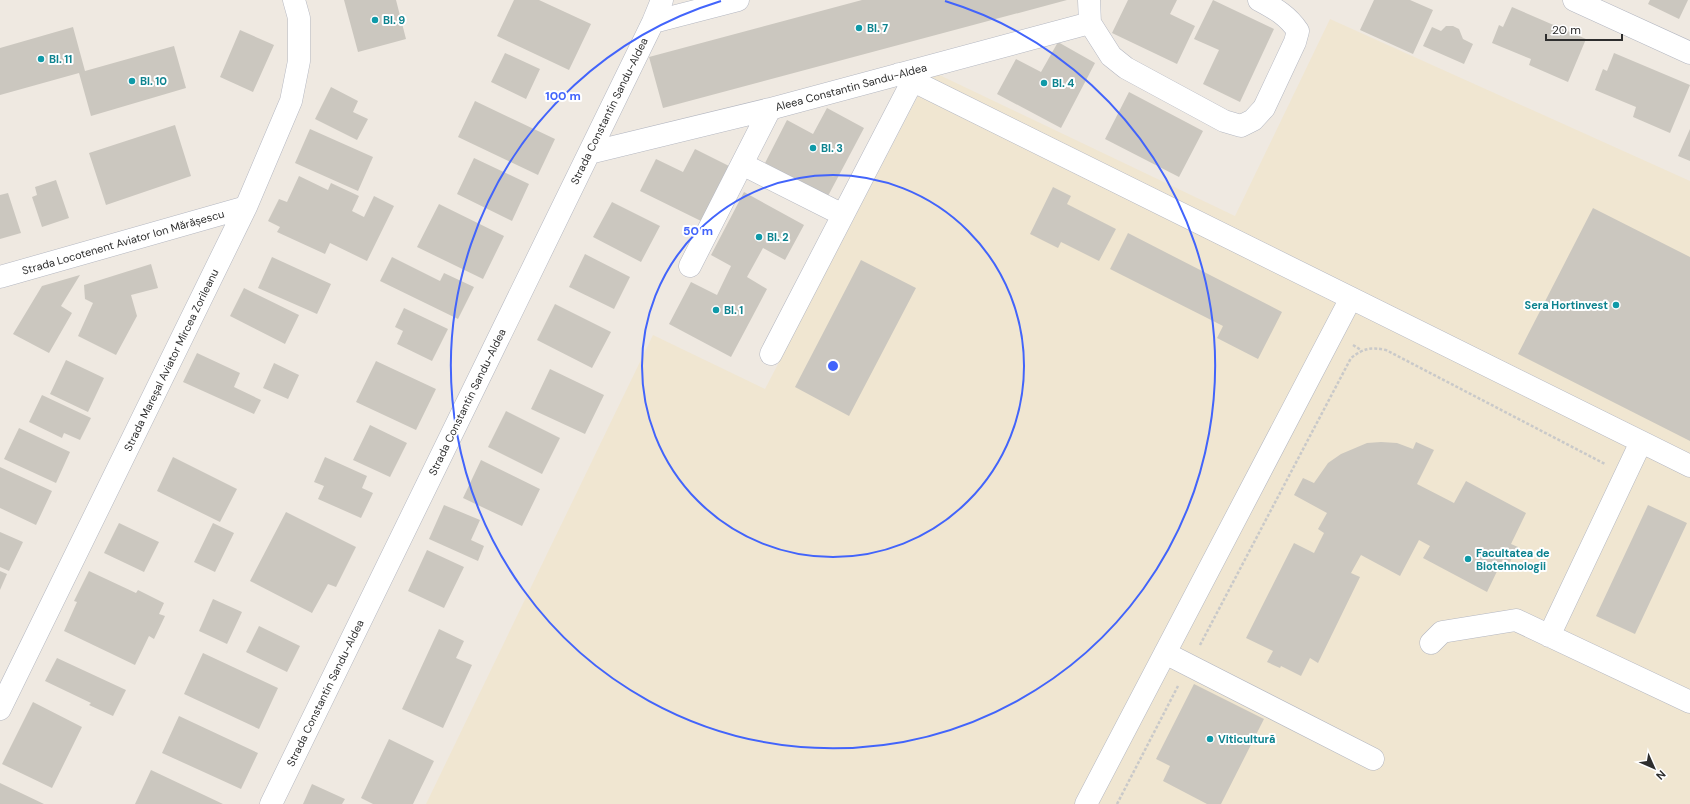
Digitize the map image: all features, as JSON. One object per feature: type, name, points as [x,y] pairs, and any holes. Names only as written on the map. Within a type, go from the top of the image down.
[{"type":"street","name":"Strada Mareșal Aviator Mircea Zorileanu","points":[[0,709],[246,207],[291,101],[299,61],[299,18],[294,0]]},
{"type":"street","name":"Strada Constantin Sandu-Aldea","points":[[270,804],[653,22],[662,0]]},
{"type":"street","points":[[653,22],[738,0]]},
{"type":"street","points":[[1089,0],[1090,23],[1111,56],[1126,68],[1224,121],[1241,126],[1253,120],[1264,108],[1295,42],[1298,31],[1290,20],[1278,10],[1259,0]]},
{"type":"street","points":[[1574,0],[1690,53]]},
{"type":"street","name":"Aleea Constantin Sandu-Aldea","points":[[589,152],[906,77],[1090,23]]},
{"type":"street","points":[[771,354],[843,215],[906,77],[1690,466]]},
{"type":"street","points":[[690,266],[770,109]]},
{"type":"street","points":[[742,164],[843,215]]},
{"type":"street","name":"Strada Locotenent Aviator Ion Mărășescu","points":[[0,277],[246,207]]},
{"type":"street","points":[[1086,804],[1351,298]]},
{"type":"street","points":[[1549,636],[1641,442]]},
{"type":"street","points":[[1431,643],[1442,632],[1516,620],[1690,702]]},
{"type":"street","points":[[1165,653],[1373,759]]},
{"type":"path","points":[[1117,804],[1352,358],[1361,350],[1375,348],[1386,350],[1625,474]]},
{"type":"shaded area","points":[[1330,19],[1690,181],[1690,804],[426,804],[653,335],[765,389],[931,71],[1235,216]]},
{"type":"building","name":"Bl. 9","points":[[344,0],[396,0],[406,39],[358,52]]},
{"type":"building","points":[[514,0],[539,0],[591,24],[569,70],[497,36]]},
{"type":"building","name":"Bl. 7","points":[[862,0],[1067,0],[663,108],[649,57]]},
{"type":"building","points":[[1128,0],[1177,0],[1170,14],[1195,26],[1177,64],[1112,33]]},
{"type":"building","points":[[1213,0],[1274,29],[1240,102],[1203,84],[1219,50],[1194,39]]},
{"type":"building","points":[[1374,0],[1410,0],[1433,10],[1413,54],[1360,30]]},
{"type":"building","points":[[1650,0],[1688,0],[1679,19],[1648,4]]},
{"type":"building","points":[[1512,7],[1586,39],[1568,82],[1529,65],[1531,59],[1492,43],[1499,25],[1503,27]]},
{"type":"building","points":[[1446,26],[1453,26],[1459,29],[1463,39],[1473,44],[1464,64],[1423,46],[1432,27],[1441,31]]},
{"type":"building","points":[[73,27],[85,71],[174,46],[186,88],[91,116],[79,73],[0,95],[0,48]]},
{"type":"building","points":[[240,30],[274,45],[253,92],[220,77]]},
{"type":"building","name":"Bl. 4","points":[[1058,42],[1095,63],[1061,128],[997,94],[1016,59],[1041,72]]},
{"type":"building","points":[[505,53],[540,69],[526,99],[491,82]]},
{"type":"building","points":[[1614,53],[1690,85],[1670,133],[1633,117],[1636,107],[1595,90],[1603,69],[1607,71]]},
{"type":"building","points":[[331,87],[358,101],[353,112],[368,119],[357,140],[315,119]]},
{"type":"building","points":[[1129,92],[1203,131],[1179,177],[1105,139]]},
{"type":"building","points":[[475,101],[555,139],[538,175],[458,137]]},
{"type":"building","name":"Bl. 3","points":[[827,108],[864,128],[828,196],[765,163],[787,120],[813,134]]},
{"type":"building","points":[[175,125],[191,176],[106,205],[89,153]]},
{"type":"building","points":[[310,129],[373,157],[358,191],[295,163]]},
{"type":"building","points":[[1690,129],[1690,161],[1678,156]]},
{"type":"building","points":[[695,149],[729,166],[701,221],[640,191],[656,159],[683,172]]},
{"type":"building","points":[[474,158],[529,184],[512,221],[457,194]]},
{"type":"building","points":[[299,176],[328,190],[331,183],[359,196],[352,211],[364,217],[374,196],[394,206],[367,261],[330,243],[325,254],[277,232],[280,227],[268,221],[279,199],[287,202]]},
{"type":"building","points":[[56,180],[69,218],[42,227],[32,197],[37,195],[35,187]]},
{"type":"building","points":[[1053,187],[1071,196],[1067,204],[1116,229],[1099,261],[1061,242],[1058,248],[1030,234]]},
{"type":"building","points":[[744,192],[804,225],[785,260],[763,248],[747,277],[767,289],[731,357],[669,324],[691,282],[717,295],[731,266],[711,255]]},
{"type":"building","points":[[8,193],[21,233],[0,239],[0,195]]},
{"type":"building","points":[[612,202],[660,226],[641,262],[593,237]]},
{"type":"building","points":[[439,204],[504,236],[483,279],[417,247]]},
{"type":"building","name":"Sera Hortinvest","points":[[1593,208],[1690,257],[1690,441],[1518,354]]},
{"type":"building","points":[[1128,233],[1282,312],[1258,359],[1217,338],[1223,326],[1110,269]]},
{"type":"building","points":[[585,254],[630,277],[614,309],[569,287]]},
{"type":"building","points":[[272,257],[331,284],[317,314],[258,288]]},
{"type":"building","points":[[392,257],[440,281],[444,273],[474,287],[458,319],[380,281]]},
{"type":"building","points":[[861,260],[916,288],[849,416],[795,387]]},
{"type":"building","points":[[151,264],[158,288],[131,295],[137,316],[116,355],[78,336],[93,303],[85,299],[84,285]]},
{"type":"building","points":[[80,275],[61,306],[72,313],[49,353],[13,334],[42,286]]},
{"type":"building","points":[[244,288],[299,315],[285,344],[230,316]]},
{"type":"building","points":[[555,304],[611,332],[592,368],[537,340]]},
{"type":"building","points":[[404,308],[448,329],[432,361],[397,344],[403,331],[395,327]]},
{"type":"building","points":[[197,353],[240,373],[234,387],[261,400],[254,414],[183,382]]},
{"type":"building","points":[[66,360],[104,378],[88,412],[50,394]]},
{"type":"building","points":[[376,361],[436,389],[416,430],[356,402]]},
{"type":"building","points":[[274,363],[299,375],[288,399],[263,388]]},
{"type":"building","points":[[550,369],[604,395],[585,434],[531,409]]},
{"type":"building","points":[[42,395],[91,418],[80,440],[64,433],[62,438],[29,422]]},
{"type":"building","points":[[506,411],[560,438],[542,474],[488,447]]},
{"type":"building","points":[[370,425],[407,443],[390,477],[353,460]]},
{"type":"building","points":[[19,428],[70,452],[56,483],[4,459]]},
{"type":"building","name":"Facultatea de Biotehnologii","points":[[1416,442],[1434,450],[1417,484],[1454,503],[1466,481],[1526,513],[1511,544],[1518,547],[1510,562],[1503,559],[1487,592],[1423,558],[1430,546],[1419,540],[1400,576],[1361,555],[1351,573],[1360,577],[1318,663],[1310,658],[1301,676],[1281,666],[1280,668],[1267,662],[1273,651],[1246,638],[1294,543],[1314,553],[1324,533],[1318,529],[1327,513],[1294,495],[1303,478],[1314,483],[1328,463],[1341,454],[1367,443],[1397,443],[1413,449]]},
{"type":"building","points":[[173,457],[237,489],[220,522],[157,491]]},
{"type":"building","points":[[325,457],[367,476],[362,488],[373,493],[361,518],[318,499],[324,486],[314,482]]},
{"type":"building","points":[[481,460],[540,489],[522,526],[463,498]]},
{"type":"building","points":[[0,467],[52,491],[36,525],[0,508]]},
{"type":"building","points":[[444,505],[480,520],[471,540],[484,546],[478,561],[429,539]]},
{"type":"building","points":[[1648,505],[1687,523],[1635,634],[1596,616]]},
{"type":"building","points":[[286,512],[356,547],[336,587],[328,584],[312,613],[250,581]]},
{"type":"building","points":[[119,523],[159,542],[144,572],[104,553]]},
{"type":"building","points":[[213,523],[234,533],[215,572],[194,562]]},
{"type":"building","points":[[0,532],[23,542],[9,571],[0,567]]},
{"type":"building","points":[[427,550],[464,567],[444,608],[408,591]]},
{"type":"building","points":[[0,571],[7,574],[0,590]]},
{"type":"building","points":[[89,571],[136,593],[138,590],[164,603],[159,614],[165,616],[154,639],[149,636],[135,665],[64,631],[77,602],[74,601]]},
{"type":"building","points":[[213,599],[242,612],[227,644],[199,631]]},
{"type":"building","points":[[259,626],[300,646],[287,672],[246,652]]},
{"type":"building","points":[[439,629],[464,641],[456,658],[472,665],[443,728],[402,709]]},
{"type":"building","points":[[203,653],[278,688],[259,729],[184,694]]},
{"type":"building","points":[[57,658],[126,690],[113,716],[89,705],[91,703],[45,681]]},
{"type":"building","name":"Viticultură","points":[[1194,684],[1264,719],[1221,804],[1207,804],[1163,781],[1170,766],[1156,759]]},
{"type":"building","points":[[33,702],[82,727],[52,788],[2,764]]},
{"type":"building","points":[[179,716],[258,753],[241,789],[162,753]]},
{"type":"building","points":[[389,739],[434,761],[413,804],[373,804],[361,798]]},
{"type":"building","points":[[151,770],[223,804],[135,804]]},
{"type":"building","points":[[0,783],[44,804],[0,804]]},
{"type":"building","points":[[312,784],[345,799],[342,804],[303,804]]},
{"type":"place","name":"Bl. 9","points":[[375,20]]},
{"type":"place","name":"Bl. 7","points":[[859,28]]},
{"type":"place","name":"Bl. 11","points":[[41,59]]},
{"type":"place","name":"Bl. 10","points":[[132,81]]},
{"type":"place","name":"Bl. 4","points":[[1044,83]]},
{"type":"place","name":"Bl. 3","points":[[813,148]]},
{"type":"place","name":"Bl. 2","points":[[759,237]]},
{"type":"place","name":"Sera Hortinvest","points":[[1616,305]]},
{"type":"place","name":"Bl. 1","points":[[716,310]]},
{"type":"place","name":"Facultatea de Biotehnologii","points":[[1468,559]]},
{"type":"place","name":"Viticultură","points":[[1210,739]]}]
